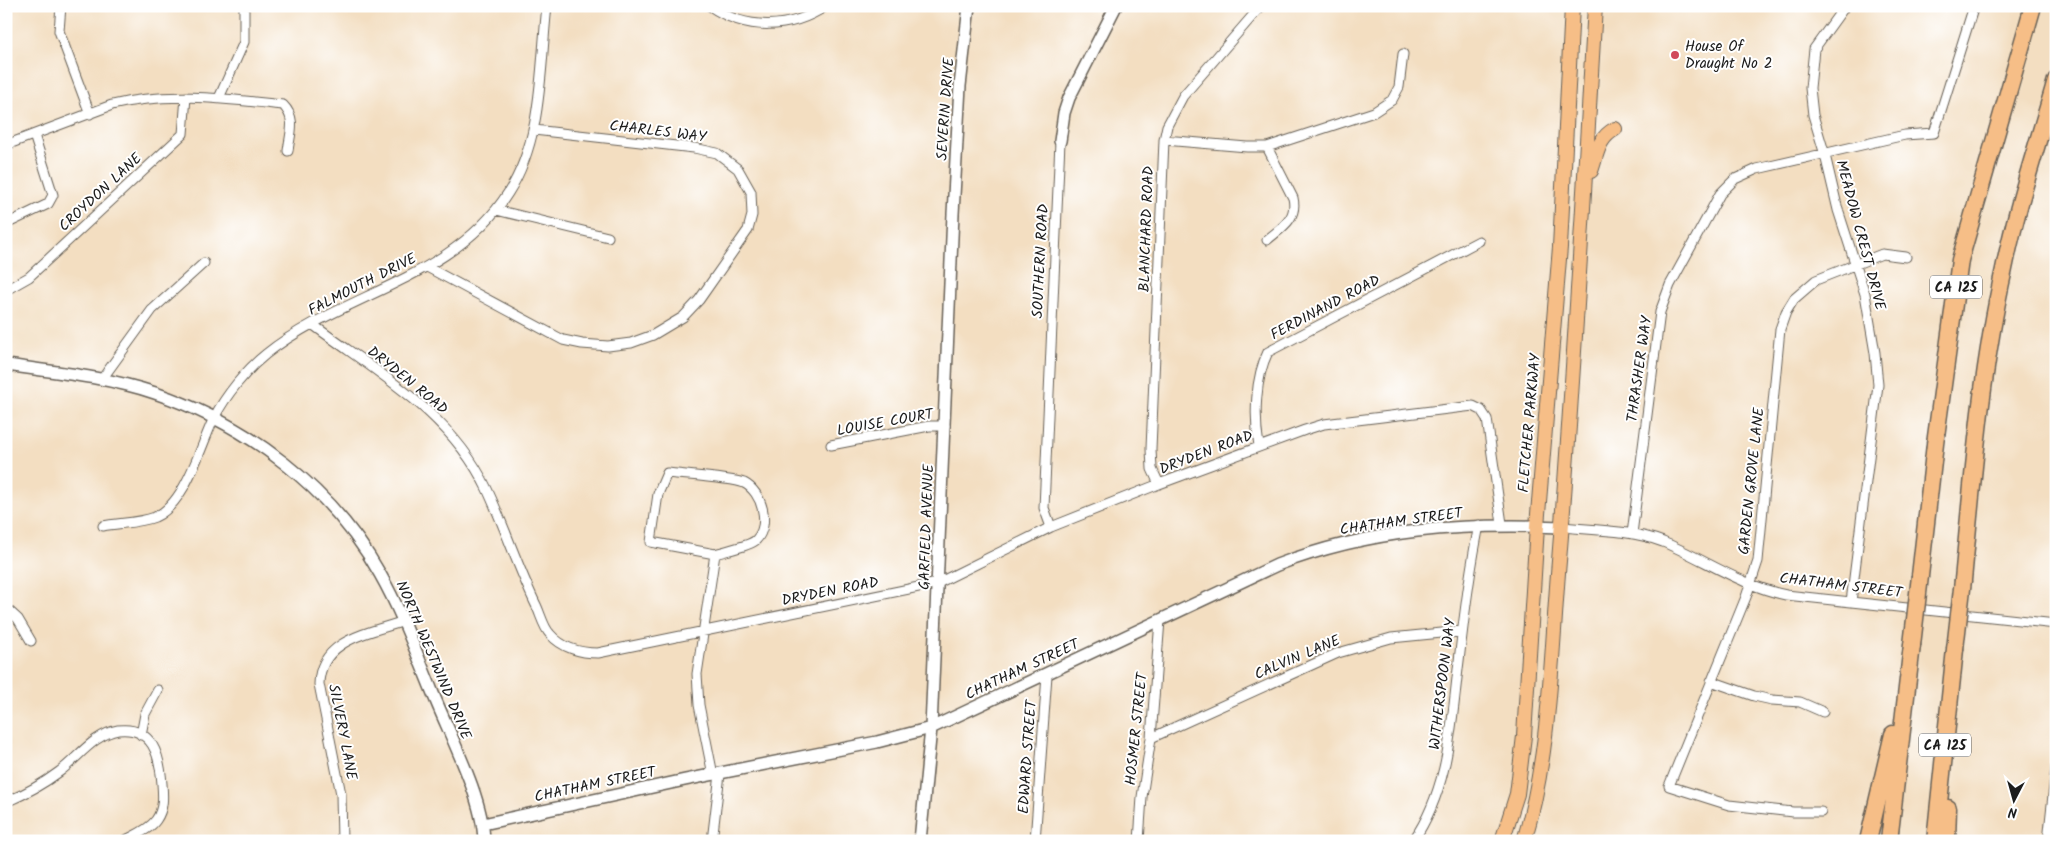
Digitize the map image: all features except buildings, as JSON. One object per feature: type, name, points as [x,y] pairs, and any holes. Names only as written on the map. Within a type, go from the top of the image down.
[{"type":"highway","name":"CA 125","points":[[1889,841],[1960,260],[2033,6]]},
{"type":"highway","name":"CA 125","points":[[1935,841],[1986,366],[2004,269],[2022,196],[2056,80]]},
{"type":"highway","points":[[1868,841],[1912,650]]},
{"type":"highway","points":[[1947,841],[1950,699]]},
{"type":"main road","name":"FLETCHER PARKWAY","points":[[1502,841],[1517,794],[1524,736],[1537,526],[1560,247],[1572,6]]},
{"type":"main road","points":[[1524,841],[1531,819],[1544,745],[1562,527],[1596,6]]},
{"type":"main road","points":[[1584,194],[1598,146],[1608,133],[1616,129]]},
{"type":"street","points":[[61,6],[59,30],[90,114]]},
{"type":"street","points":[[219,98],[244,42],[244,6]]},
{"type":"street","name":"FALMOUTH DRIVE","points":[[103,526],[155,517],[167,509],[179,495],[226,398],[266,354],[312,324],[427,267],[461,244],[496,210],[510,191],[528,151],[534,130],[547,6]]},
{"type":"street","points":[[710,6],[743,22],[770,25],[798,20],[826,6]]},
{"type":"street","name":"SEVERIN DRIVE","points":[[953,214],[960,86],[969,6]]},
{"type":"street","name":"SOUTHERN ROAD","points":[[1051,527],[1044,508],[1060,140],[1064,113],[1069,98],[1116,6]]},
{"type":"street","name":"BLANCHARD ROAD","points":[[1159,484],[1152,469],[1151,449],[1164,140],[1167,126],[1183,96],[1261,6]]},
{"type":"street","name":"MEADOW CREST DRIVE","points":[[1845,6],[1820,39],[1811,62],[1810,88],[1813,115],[1825,154],[1838,210],[1856,262],[1870,324],[1878,385],[1851,602]]},
{"type":"street","name":"THRASHER WAY","points":[[1632,534],[1656,330],[1670,285],[1724,188],[1750,171],[1905,135],[1934,133],[1974,6]]},
{"type":"street","points":[[1164,140],[1267,147],[1381,109],[1392,100],[1399,87],[1403,54]]},
{"type":"street","points":[[6,145],[127,101],[186,97],[219,98],[283,105],[291,113],[292,119],[288,151]]},
{"type":"street","name":"CROYDON LANE","points":[[6,290],[29,277],[183,134],[186,97]]},
{"type":"street","name":"CHARLES WAY","points":[[427,267],[552,336],[582,344],[612,346],[653,335],[683,316],[699,300],[748,230],[752,208],[748,184],[732,163],[717,154],[694,148],[534,130]]},
{"type":"street","points":[[6,224],[48,204],[53,195],[34,135]]},
{"type":"street","points":[[1267,147],[1294,198],[1295,207],[1289,222],[1267,240]]},
{"type":"street","points":[[496,210],[608,236]]},
{"type":"street","name":"GARFIELD AVENUE","points":[[920,841],[931,728],[953,214]]},
{"type":"street","name":"FERDINAND ROAD","points":[[1259,446],[1256,431],[1260,368],[1268,352],[1479,241]]},
{"type":"street","name":"GARDEN GROVE LANE","points":[[1822,812],[1793,812],[1728,804],[1669,786],[1758,561],[1780,329],[1786,312],[1805,288],[1816,280],[1856,262],[1882,254],[1906,257]]},
{"type":"street","points":[[102,379],[152,310],[204,263]]},
{"type":"street","name":"DRYDEN ROAD","points":[[312,324],[427,409],[468,455],[500,518],[524,581],[548,633],[554,639],[578,650],[598,653],[938,583],[1051,527],[1259,446],[1324,424],[1473,406],[1481,410],[1487,419],[1502,524]]},
{"type":"street","name":"NORTH WESTWIND DRIVE","points":[[6,365],[102,379],[154,392],[215,418],[241,432],[286,465],[339,516],[380,573],[404,620],[479,807],[484,841]]},
{"type":"street","name":"LOUISE COURT","points":[[831,445],[929,426],[945,426]]},
{"type":"street","points":[[667,473],[743,483],[756,492],[764,527],[755,541],[716,554],[651,542],[658,494],[667,473]]},
{"type":"street","name":"CHATHAM STREET","points":[[483,824],[877,742],[931,728],[1277,565],[1315,551],[1382,535],[1502,524],[1562,527],[1632,534],[1662,542],[1750,583],[1786,595],[2056,624]]},
{"type":"street","name":"WITHERSPOON WAY","points":[[1413,841],[1433,807],[1446,765],[1462,631],[1479,525]]},
{"type":"street","points":[[712,841],[717,774],[697,684],[698,663],[705,630],[716,554]]},
{"type":"street","points":[[6,608],[18,619],[31,641]]},
{"type":"street","name":"SILVERY LANE","points":[[342,841],[341,794],[319,684],[320,670],[330,652],[342,642],[404,620]]},
{"type":"street","name":"HOSMER STREET","points":[[1139,841],[1151,738],[1160,620]]},
{"type":"street","name":"CALVIN LANE","points":[[1151,738],[1338,653],[1391,638],[1462,631]]},
{"type":"street","name":"EDWARD STREET","points":[[1035,841],[1048,674]]},
{"type":"street","points":[[1711,680],[1754,696],[1772,700],[1800,702],[1823,712]]},
{"type":"street","points":[[141,735],[145,714],[158,690]]},
{"type":"street","points":[[6,802],[58,773],[106,734],[124,730],[141,735],[155,747],[160,759],[162,805],[159,815],[152,824],[124,841]]},
{"type":"street","points":[[2048,841],[2056,767]]},
{"type":"place","name":"House Of Draught No 2","points":[[1675,55]]}]
